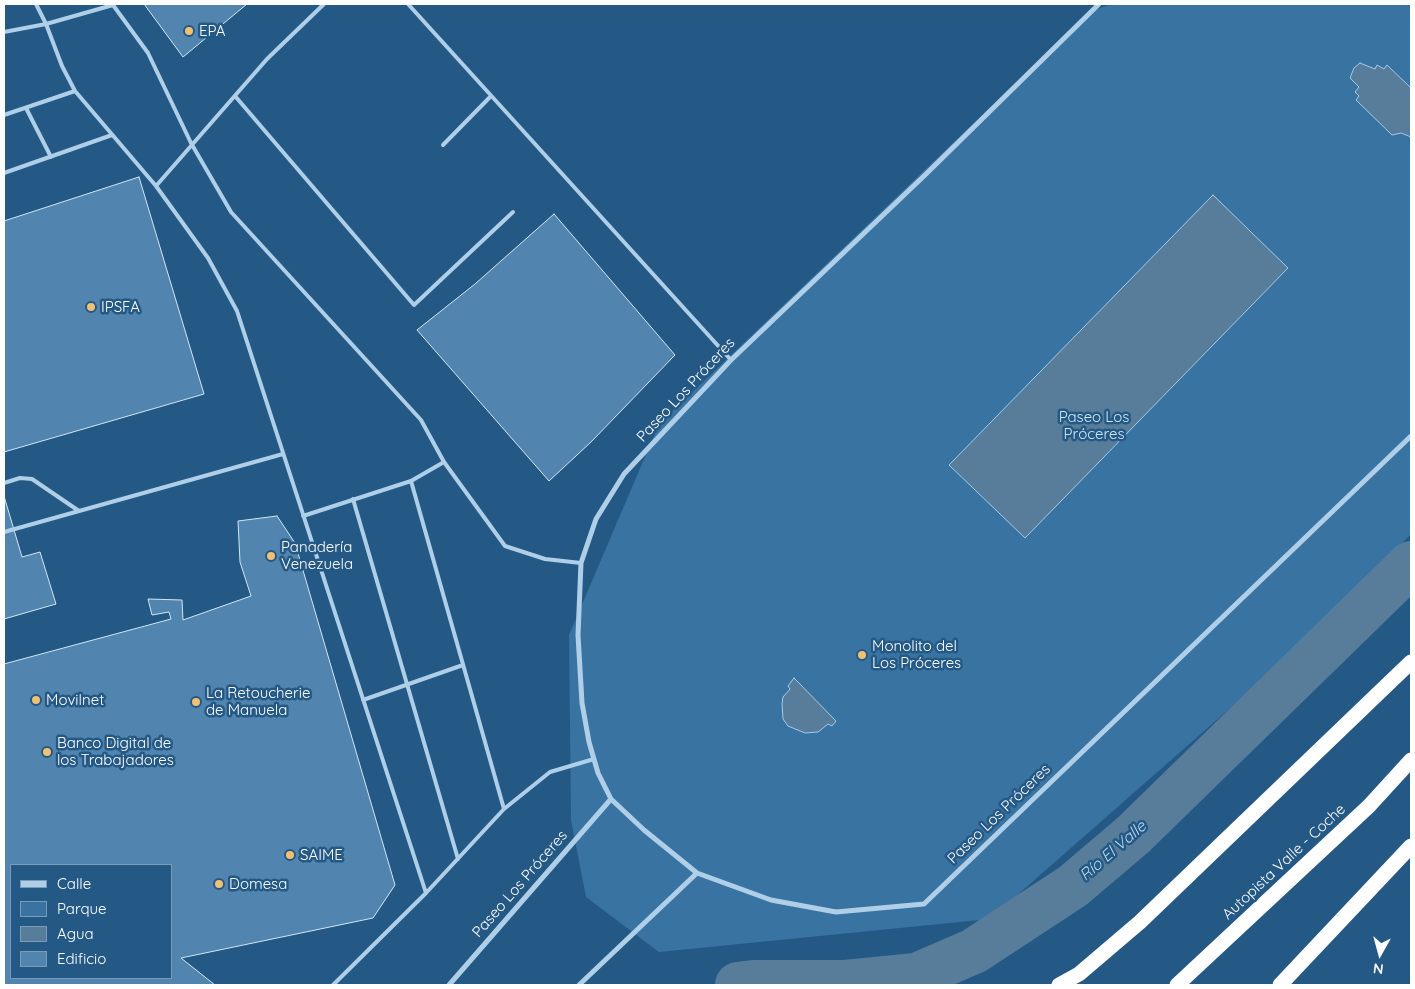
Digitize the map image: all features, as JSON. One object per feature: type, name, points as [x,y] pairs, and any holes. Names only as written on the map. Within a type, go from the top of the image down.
[{"type":"highway","points":[[1059,985],[1080,974],[1140,922],[1411,662]]},
{"type":"highway","name":"Autopista Valle - Coche","points":[[1177,985],[1369,806],[1411,760]]},
{"type":"highway","points":[[1280,985],[1411,846]]},
{"type":"street","name":"Paseo Los Próceres","points":[[1099,4],[925,175],[731,360],[624,474],[596,519],[581,563],[578,635],[582,703],[594,759],[611,799],[662,846],[697,873],[771,900],[836,912],[924,904],[1411,436]]},
{"type":"street","name":"Paseo Los Próceres","points":[[449,985],[611,799]]},
{"type":"street","points":[[579,985],[697,873]]},
{"type":"lane","points":[[36,4],[62,66],[75,91],[156,186],[208,258],[237,311],[426,893]]},
{"type":"lane","points":[[156,186],[267,59],[324,4]]},
{"type":"lane","points":[[408,4],[731,360]]},
{"type":"lane","points":[[4,32],[46,24],[113,5],[148,53],[192,143],[231,212],[421,420],[444,462],[505,546],[545,559],[581,563]]},
{"type":"lane","points":[[4,115],[75,91]]},
{"type":"lane","points":[[235,96],[414,305],[513,212]]},
{"type":"lane","points":[[443,144],[491,96]]},
{"type":"lane","points":[[26,108],[51,157]]},
{"type":"lane","points":[[4,173],[112,135]]},
{"type":"lane","points":[[4,532],[283,454]]},
{"type":"lane","points":[[303,516],[411,481],[444,462]]},
{"type":"lane","points":[[4,483],[20,478],[32,479],[79,511]]},
{"type":"lane","points":[[411,481],[504,809]]},
{"type":"lane","points":[[353,499],[458,858]]},
{"type":"lane","points":[[363,700],[464,665]]},
{"type":"lane","points":[[333,985],[426,893],[504,809],[550,772],[594,759]]},
{"type":"green space","name":"Paseo Los Próceres","points":[[1111,4],[1411,4],[1411,534],[1301,646],[990,919],[659,952],[586,897],[571,820],[569,635],[659,424],[1090,12]]},
{"type":"water","points":[[1360,63],[1375,69],[1377,65],[1384,69],[1387,65],[1411,88],[1411,137],[1401,133],[1392,135],[1356,100],[1359,96],[1355,92],[1359,87],[1350,78],[1354,68]]},
{"type":"water","points":[[1213,195],[1288,268],[1025,538],[949,465]]},
{"type":"water","points":[[794,678],[836,721],[832,726],[828,724],[818,732],[805,733],[788,726],[783,719],[782,704],[783,697],[790,689],[788,686]]},
{"type":"building","name":"EPA","points":[[144,4],[247,4],[183,57]]},
{"type":"building","name":"IPSFA","points":[[139,177],[204,394],[4,452],[4,221]]},
{"type":"building","points":[[554,214],[675,355],[591,442],[549,481],[417,330],[475,284]]},
{"type":"building","points":[[4,496],[22,557],[40,552],[56,604],[4,619]]},
{"type":"building","points":[[277,516],[295,543],[395,885],[373,918],[181,958],[215,985],[4,985],[4,664],[171,619],[169,612],[152,615],[148,599],[182,600],[183,620],[251,596],[240,562],[238,521]]},
{"type":"waterway","name":"Río El Valle","points":[[738,985],[753,983],[845,983],[916,976],[974,951],[1073,886],[1133,835],[1411,564]]},
{"type":"place","name":"EPA","points":[[189,31]]},
{"type":"place","name":"IPSFA","points":[[91,307]]},
{"type":"place","name":"Panadería Venezuela","points":[[271,556]]},
{"type":"place","name":"Monolito del Los Próceres","points":[[862,655]]},
{"type":"place","name":"Movilnet","points":[[36,700]]},
{"type":"place","name":"La Retoucherie de Manuela","points":[[196,702]]},
{"type":"place","name":"Banco Digital de los Trabajadores","points":[[47,752]]},
{"type":"place","name":"SAIME","points":[[290,855]]},
{"type":"place","name":"Domesa","points":[[219,884]]}]
